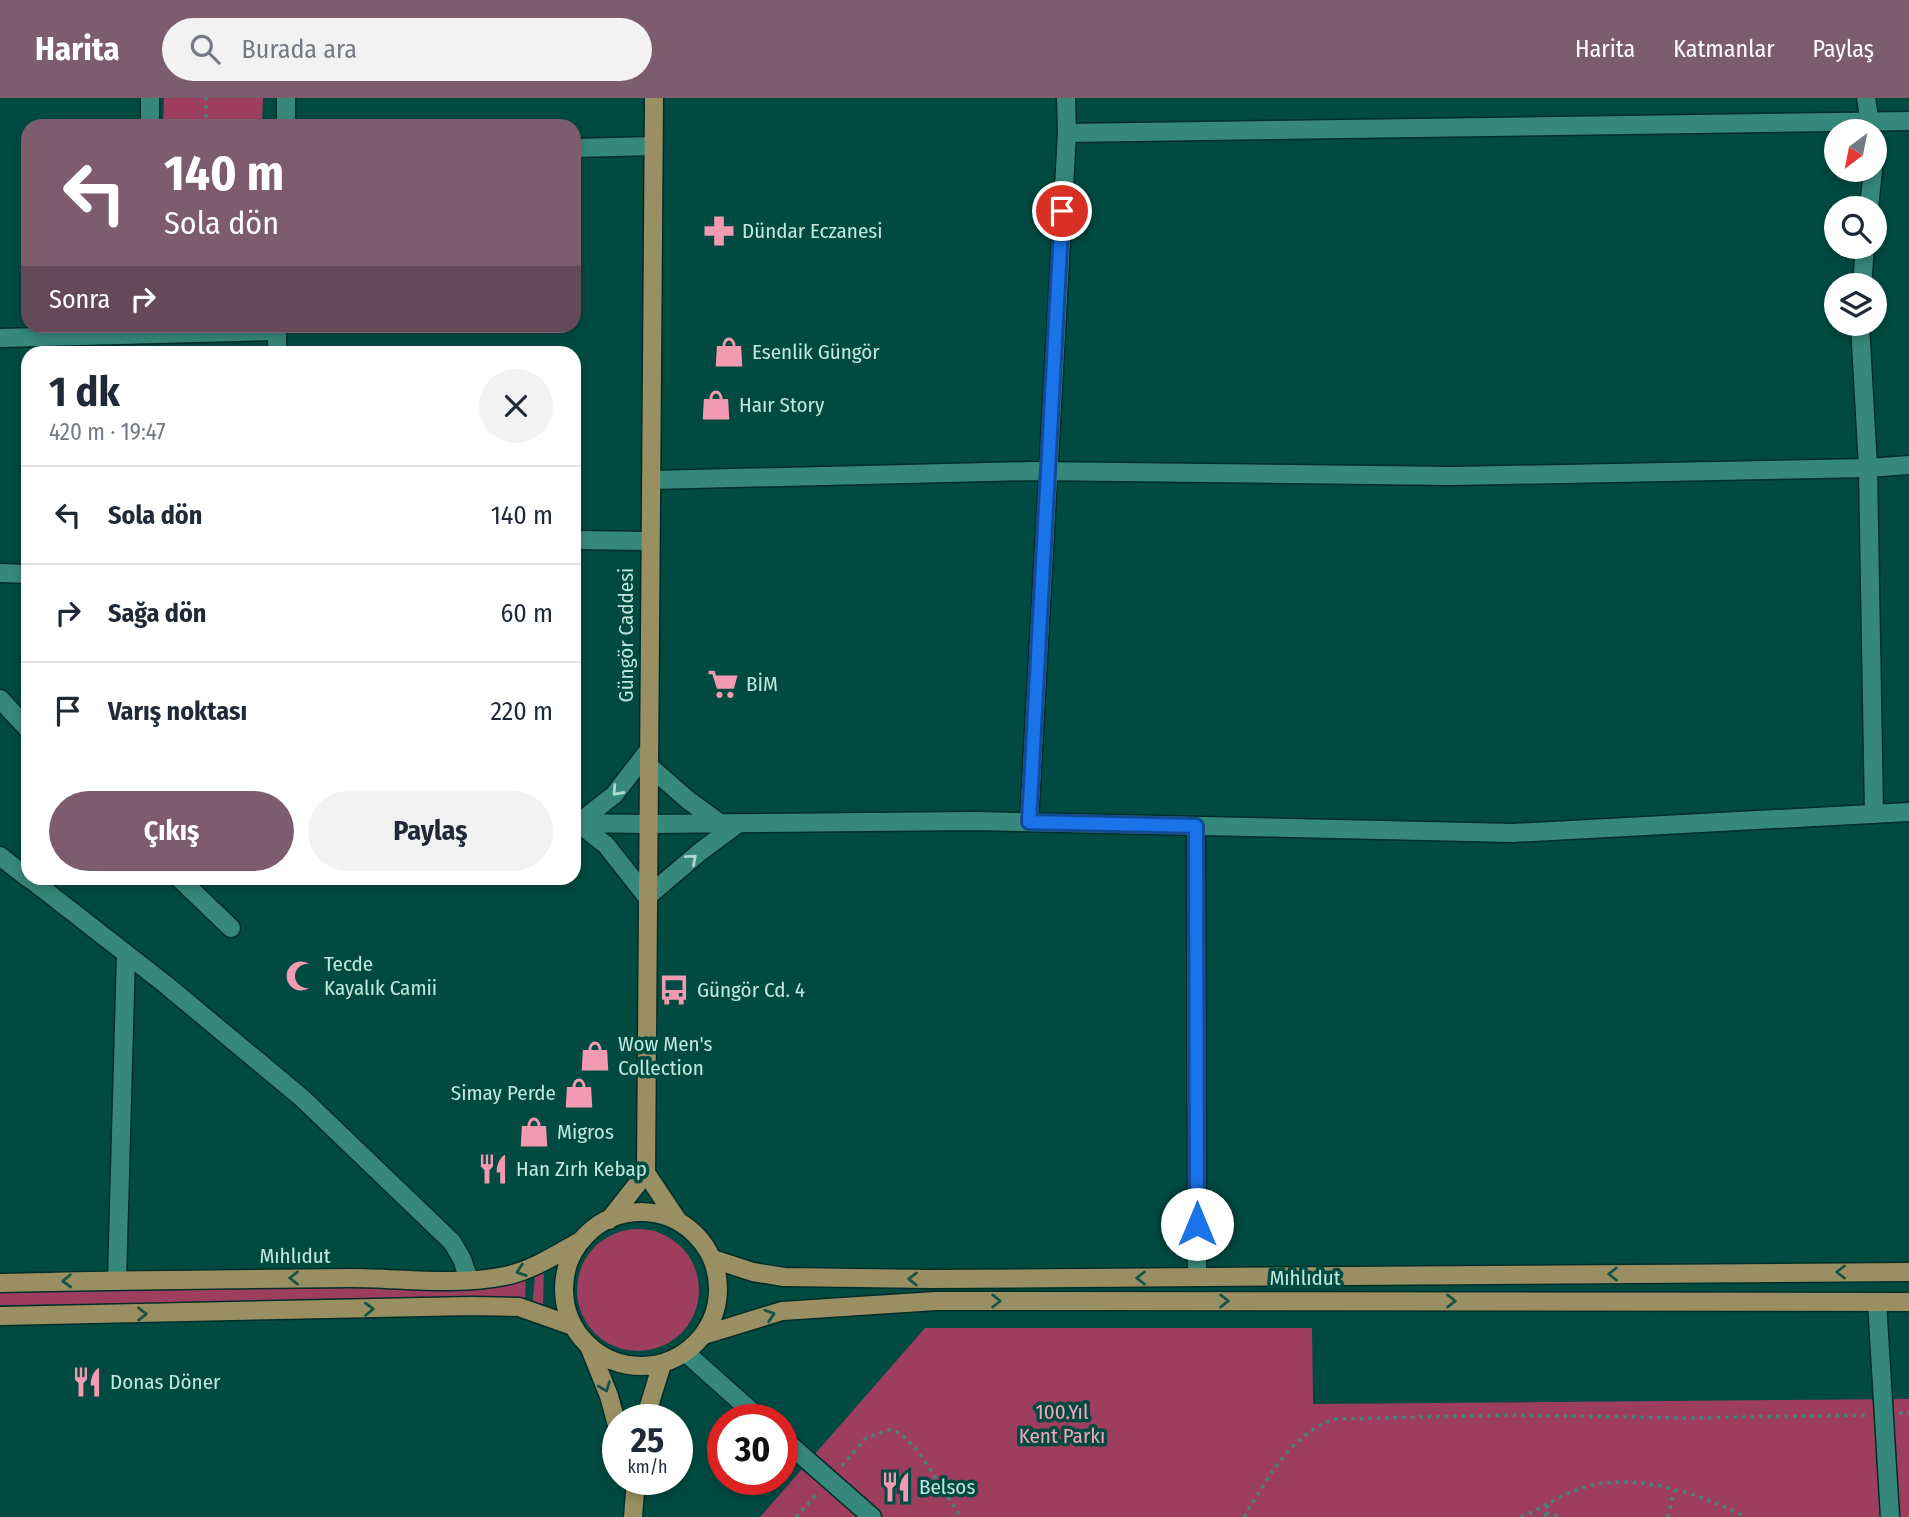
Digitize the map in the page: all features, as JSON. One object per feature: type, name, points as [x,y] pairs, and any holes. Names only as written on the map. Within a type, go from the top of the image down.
[{"type":"main road","name":"Güngör Caddesi","points":[[646,1172],[654,98]]},
{"type":"main road","points":[[609,1220],[646,1172],[678,1221],[699,1237],[713,1259],[719,1285],[716,1311],[704,1335],[685,1353],[662,1364],[622,1364],[599,1354],[573,1326],[565,1301],[568,1263],[582,1240],[601,1223],[609,1220],[626,1213],[653,1213],[678,1221]]},
{"type":"main road","name":"Mıhlıdut","points":[[0,1283],[117,1280],[468,1280],[505,1276],[539,1265],[582,1240]]},
{"type":"main road","name":"Mıhlıdut","points":[[713,1259],[753,1272],[784,1277],[931,1279],[1909,1272]]},
{"type":"main road","name":"Mıhlıdut","points":[[704,1335],[782,1311],[936,1301],[1909,1302]]},
{"type":"main road","points":[[0,1316],[471,1306],[519,1307],[573,1326]]},
{"type":"main road","points":[[589,1346],[610,1404]]},
{"type":"main road","points":[[650,1404],[662,1364]]},
{"type":"street","points":[[150,98],[150,119]]},
{"type":"street","points":[[286,98],[286,119]]},
{"type":"street","points":[[1029,822],[1067,133],[1066,98]]},
{"type":"street","points":[[1866,98],[1870,119]]},
{"type":"street","points":[[1887,124],[1909,121]]},
{"type":"street","points":[[1067,133],[1824,126]]},
{"type":"street","points":[[581,148],[653,146]]},
{"type":"street","points":[[0,338],[83,333]]},
{"type":"street","points":[[1861,336],[1868,468],[1874,814]]},
{"type":"street","points":[[651,480],[1047,471],[1454,476],[1909,466]]},
{"type":"street","points":[[581,540],[649,541]]},
{"type":"street","points":[[0,573],[21,574]]},
{"type":"street","points":[[0,699],[21,722]]},
{"type":"street","points":[[581,819],[614,794],[648,758],[688,800],[730,823]]},
{"type":"street","points":[[581,823],[1029,822],[1513,833],[1874,814],[1909,813],[1909,821]]},
{"type":"street","points":[[581,827],[606,845],[647,897],[730,823]]},
{"type":"street","points":[[1196,826],[1197,1277]]},
{"type":"street","points":[[2,860],[21,873]]},
{"type":"street","points":[[37,885],[126,954],[312,1108],[452,1242],[462,1259],[468,1280]]},
{"type":"street","points":[[185,885],[231,928]]},
{"type":"street","points":[[117,1280],[126,954]]},
{"type":"street","points":[[1877,1302],[1890,1517]]},
{"type":"street","points":[[685,1353],[743,1404]]},
{"type":"street","points":[[798,1452],[872,1517]]},
{"type":"path","points":[[206,98],[206,119]]},
{"type":"path","points":[[1244,1517],[1295,1442],[1320,1424],[1335,1419],[1494,1415],[1690,1418],[1909,1413]]},
{"type":"path","points":[[796,1517],[866,1438],[889,1430],[900,1433],[918,1451],[961,1517]]},
{"type":"path","points":[[1521,1517],[1582,1488],[1620,1482],[1656,1485],[1746,1517]]},
{"type":"path","points":[[1668,1517],[1674,1491]]},
{"type":"path","points":[[1549,1502],[1545,1515],[1562,1517]]},
{"type":"green space","points":[[164,98],[263,98],[262,119],[163,119]]},
{"type":"green space","points":[[638,1229],[661,1233],[681,1247],[695,1267],[699,1290],[695,1313],[681,1333],[661,1347],[638,1351],[615,1347],[595,1333],[581,1313],[577,1290],[581,1267],[595,1247],[615,1233]]},
{"type":"green space","points":[[544,1268],[543,1304],[533,1302],[535,1272]]},
{"type":"green space","points":[[526,1275],[525,1301],[0,1305],[0,1290],[483,1285]]},
{"type":"green space","name":"100.Yıl Kent Parkı","points":[[925,1328],[1312,1328],[1313,1404],[1909,1399],[1909,1517],[760,1517],[779,1495],[798,1495],[798,1473]]},
{"type":"place","name":"Dündar Eczanesi","points":[[719,231]]},
{"type":"place","name":"Esenlik Güngör","points":[[729,352]]},
{"type":"place","name":"Haır Story","points":[[716,405]]},
{"type":"place","name":"BİM","points":[[723,684]]},
{"type":"place","name":"Tecde Kayalık Camii","points":[[301,976]]},
{"type":"place","name":"Güngör Cd. 4","points":[[674,990]]},
{"type":"place","name":"Wow Men's Collection","points":[[595,1056]]},
{"type":"place","name":"Simay Perde","points":[[579,1093]]},
{"type":"place","name":"Migros","points":[[534,1132]]},
{"type":"place","name":"Han Zırh Kebap","points":[[493,1169]]},
{"type":"place","name":"Donas Döner","points":[[87,1382]]},
{"type":"place","name":"Belsos","points":[[896,1487]]},
{"type":"route","points":[[1062,211],[1029,822],[1196,826],[1197,1224]]}]
